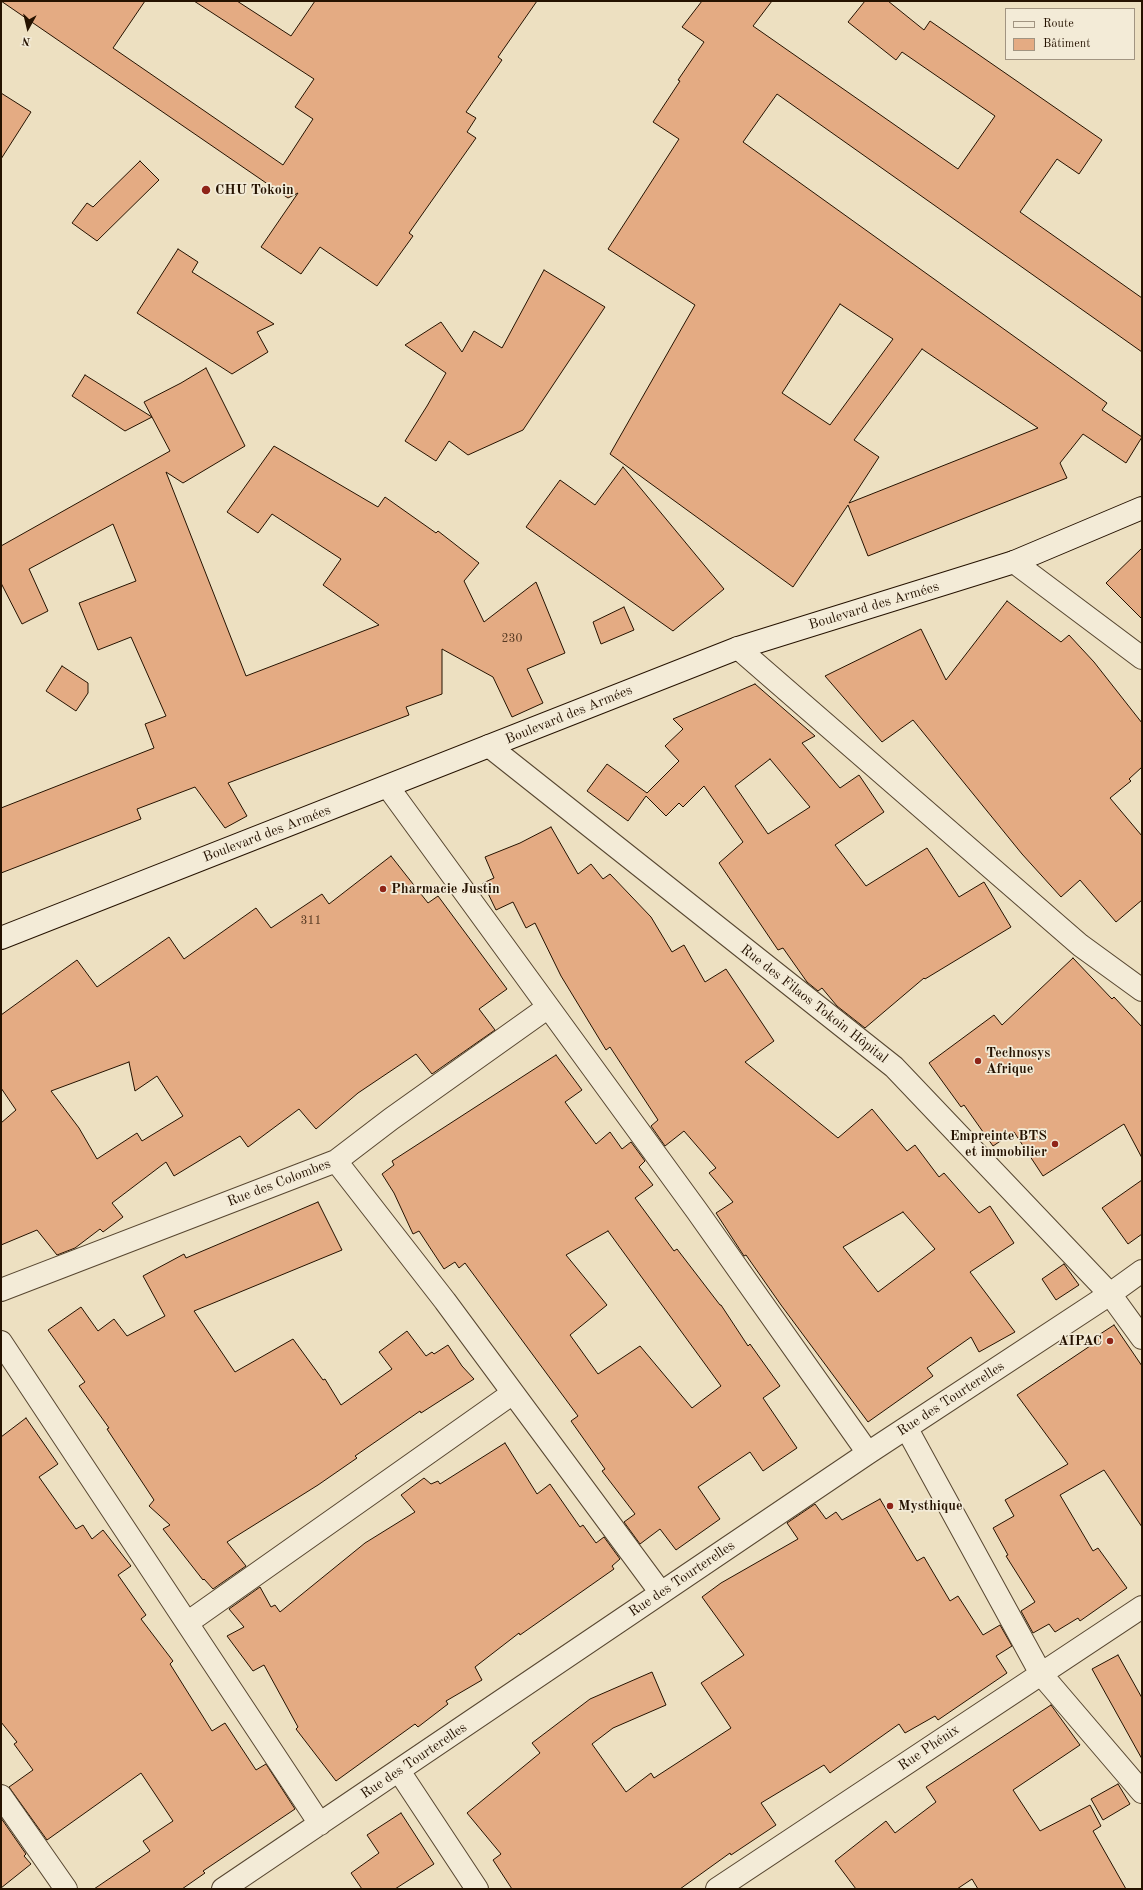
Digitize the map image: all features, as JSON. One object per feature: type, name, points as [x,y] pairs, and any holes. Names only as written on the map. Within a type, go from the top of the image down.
[{"type":"street","name":"Boulevard des Armées","points":[[1,938],[738,648],[1014,562],[1142,508]]},
{"type":"street","points":[[1014,562],[1142,658]]},
{"type":"street","points":[[738,648],[1080,945],[1142,990]]},
{"type":"street","name":"Rue des Filaos Tokoin Hôpital","points":[[489,746],[894,1067],[1110,1294],[1142,1338]]},
{"type":"street","points":[[388,787],[547,1008],[697,1211],[868,1453]]},
{"type":"street","name":"Rue des Colombes","points":[[1,1290],[336,1161],[391,1119],[547,1008]]},
{"type":"street","points":[[336,1161],[513,1393],[661,1594]]},
{"type":"street","name":"Rue des Tourterelles","points":[[223,1889],[868,1453],[907,1429],[1110,1294],[1142,1271]]},
{"type":"street","points":[[1,1342],[320,1824]]},
{"type":"street","points":[[187,1623],[513,1393]]},
{"type":"street","points":[[907,1429],[1041,1674],[1142,1792]]},
{"type":"street","name":"Rue Phénix","points":[[717,1889],[1142,1608]]},
{"type":"street","points":[[399,1771],[478,1889]]},
{"type":"street","points":[[1,1796],[66,1889]]},
{"type":"building","points":[[1,1],[145,1],[113,48],[283,165],[313,119],[295,107],[314,79],[194,1],[237,1],[291,36],[315,1],[537,1],[498,57],[502,60],[466,112],[476,118],[467,132],[476,138],[409,233],[413,236],[377,286],[320,247],[301,274],[261,247],[298,193],[288,198]]},
{"type":"building","points":[[702,1],[772,1],[753,26],[958,169],[995,116],[902,52],[896,60],[848,22],[865,1],[888,1],[924,30],[930,21],[1102,140],[1079,174],[1057,159],[1020,212],[1142,298],[1142,352],[777,94],[743,142],[1107,403],[1102,410],[1142,437],[1126,463],[1083,434],[1060,463],[1067,478],[868,556],[848,505],[793,587],[610,454],[695,305],[608,249],[679,139],[653,122],[680,81],[678,80],[704,42],[682,27]],"holes":[[[840,304],[893,339],[830,425],[782,393]],[[922,349],[1038,428],[849,503],[879,457],[854,440]]]},
{"type":"building","points":[[1,93],[31,112],[1,159]]},
{"type":"building","points":[[140,161],[159,180],[97,241],[72,223],[87,203],[93,207]]},
{"type":"building","points":[[178,249],[198,262],[192,272],[274,324],[257,332],[268,352],[232,374],[137,313]]},
{"type":"building","points":[[544,270],[605,307],[523,430],[468,455],[449,441],[436,461],[405,441],[446,373],[405,345],[441,322],[462,352],[474,331],[502,348]]},
{"type":"building","points":[[206,368],[245,446],[183,483],[166,472],[246,676],[379,625],[323,585],[341,559],[272,514],[258,533],[227,512],[274,446],[378,507],[385,497],[436,533],[438,531],[479,563],[464,581],[484,622],[536,582],[565,653],[527,669],[543,703],[512,717],[493,677],[442,649],[442,694],[406,707],[409,715],[228,783],[247,816],[225,828],[195,787],[137,809],[141,819],[1,873],[1,808],[154,748],[145,724],[166,716],[131,637],[98,650],[79,603],[136,581],[113,524],[29,569],[48,611],[22,624],[1,583],[1,546],[170,451],[144,402]]},
{"type":"building","points":[[85,375],[152,417],[125,431],[72,396]]},
{"type":"building","points":[[623,467],[724,589],[673,631],[526,527],[560,480],[595,505]]},
{"type":"building","points":[[1142,548],[1142,619],[1106,583]]},
{"type":"building","points":[[1007,601],[1061,642],[1069,635],[1094,662],[1142,723],[1142,767],[1129,779],[1131,781],[1110,798],[1142,836],[1142,900],[1116,922],[1080,880],[1061,897],[1022,854],[913,720],[882,742],[825,676],[921,629],[946,680]]},
{"type":"building","points":[[624,607],[634,630],[601,644],[593,622]]},
{"type":"building","points":[[62,666],[88,683],[88,693],[76,711],[46,691]]},
{"type":"building","points":[[755,684],[815,736],[802,743],[840,788],[859,775],[884,812],[835,845],[866,886],[927,848],[959,897],[984,882],[1011,927],[925,979],[924,978],[865,1028],[837,1006],[822,988],[818,991],[807,982],[783,948],[778,950],[719,863],[743,842],[704,786],[683,807],[679,803],[666,816],[646,796],[628,821],[587,791],[607,764],[647,793],[679,761],[665,746],[683,729],[673,719]],"holes":[[[770,759],[810,807],[768,834],[735,786]]]},
{"type":"building","points":[[551,827],[578,874],[591,864],[603,879],[610,874],[651,917],[672,952],[684,945],[705,982],[726,969],[774,1041],[745,1062],[838,1138],[872,1109],[907,1151],[915,1145],[939,1177],[944,1173],[979,1213],[990,1206],[1014,1243],[970,1272],[1015,1332],[979,1352],[971,1337],[927,1368],[933,1376],[868,1422],[781,1305],[746,1255],[744,1256],[716,1213],[733,1202],[709,1173],[716,1168],[684,1131],[665,1146],[651,1126],[658,1120],[610,1047],[606,1050],[561,976],[535,923],[526,928],[513,902],[496,910],[483,883],[494,878],[485,857],[520,843]],"holes":[[[903,1212],[935,1249],[878,1292],[843,1247]]]},
{"type":"building","points":[[391,856],[428,903],[438,896],[507,989],[479,1009],[495,1030],[432,1074],[416,1054],[358,1093],[316,1129],[299,1109],[248,1147],[240,1136],[174,1176],[166,1162],[112,1203],[123,1217],[103,1232],[100,1229],[75,1248],[57,1255],[37,1230],[1,1245],[1,1123],[16,1110],[1,1088],[1,1015],[77,960],[97,987],[169,937],[184,959],[256,908],[271,928],[322,894],[329,904]],"holes":[[[129,1062],[135,1091],[157,1076],[183,1116],[142,1141],[137,1133],[97,1159],[79,1128],[51,1091]]]},
{"type":"building","points":[[1073,958],[1112,999],[1114,997],[1142,1027],[1142,1158],[1124,1124],[1043,1176],[1014,1132],[993,1146],[964,1105],[961,1107],[929,1063],[994,1015],[1002,1025]]},
{"type":"building","points":[[556,1055],[582,1090],[565,1102],[596,1144],[610,1132],[622,1149],[631,1142],[645,1161],[639,1167],[653,1185],[635,1198],[674,1251],[677,1249],[721,1305],[748,1346],[750,1344],[780,1386],[763,1398],[797,1448],[763,1471],[750,1452],[698,1487],[720,1519],[676,1550],[660,1529],[640,1544],[624,1522],[635,1514],[602,1471],[605,1469],[571,1421],[578,1416],[465,1263],[459,1268],[455,1262],[444,1269],[419,1231],[413,1234],[394,1193],[382,1174],[394,1165],[392,1161]],"holes":[[[608,1231],[721,1386],[692,1408],[640,1346],[598,1374],[570,1335],[607,1305],[566,1255]]]},
{"type":"building","points":[[1142,1180],[1142,1234],[1128,1244],[1102,1208]]},
{"type":"building","points":[[318,1202],[342,1250],[194,1311],[235,1372],[293,1339],[323,1380],[325,1379],[341,1405],[392,1369],[379,1352],[407,1331],[426,1356],[432,1352],[434,1354],[448,1345],[462,1366],[474,1379],[421,1413],[420,1411],[355,1456],[357,1458],[318,1485],[227,1542],[246,1566],[213,1589],[204,1579],[203,1580],[163,1529],[170,1525],[149,1506],[154,1500],[107,1429],[109,1428],[79,1386],[85,1382],[48,1330],[81,1307],[98,1331],[114,1319],[127,1336],[165,1316],[143,1276],[184,1254],[186,1258]]},
{"type":"building","points":[[1064,1264],[1079,1285],[1056,1300],[1042,1279]]},
{"type":"building","points":[[1114,1325],[1142,1366],[1142,1527],[1104,1470],[1060,1495],[1093,1551],[1098,1548],[1127,1588],[1080,1621],[1078,1618],[1055,1632],[1049,1624],[1033,1633],[1021,1611],[1035,1602],[1006,1556],[1008,1555],[993,1528],[1014,1516],[1005,1500],[1068,1464],[1017,1395],[1096,1342],[1094,1338]]},
{"type":"building","points":[[26,1418],[58,1464],[39,1477],[76,1529],[83,1525],[92,1539],[103,1530],[131,1566],[118,1575],[146,1615],[141,1619],[173,1661],[170,1664],[212,1731],[225,1723],[256,1770],[266,1764],[295,1809],[203,1871],[205,1873],[182,1889],[94,1889],[150,1851],[143,1841],[173,1821],[141,1773],[47,1840],[9,1787],[33,1770],[14,1744],[17,1742],[1,1722],[1,1437]]},
{"type":"building","points":[[505,1443],[537,1494],[550,1484],[580,1527],[583,1525],[596,1543],[604,1537],[620,1559],[612,1566],[614,1569],[520,1635],[519,1633],[475,1667],[482,1680],[446,1701],[448,1704],[418,1727],[415,1724],[336,1781],[296,1729],[298,1727],[264,1665],[253,1671],[227,1636],[244,1627],[229,1609],[260,1587],[271,1607],[275,1605],[280,1612],[365,1543],[415,1512],[401,1495],[424,1478],[431,1484],[438,1481],[440,1484]]},
{"type":"building","points":[[880,1499],[917,1561],[924,1557],[950,1601],[958,1596],[983,1635],[1000,1625],[1012,1646],[996,1656],[1007,1673],[938,1720],[935,1716],[905,1733],[899,1724],[830,1773],[824,1765],[761,1803],[776,1825],[731,1855],[730,1853],[680,1889],[512,1889],[493,1860],[501,1854],[467,1813],[540,1753],[532,1743],[590,1699],[652,1672],[666,1705],[613,1728],[592,1744],[626,1792],[651,1773],[654,1778],[731,1728],[701,1683],[744,1655],[702,1597],[721,1583],[798,1539],[787,1523],[815,1504],[826,1519],[836,1512],[842,1520]]},
{"type":"building","points":[[1118,1655],[1142,1698],[1142,1759],[1092,1669]]},
{"type":"building","points":[[1051,1705],[1080,1745],[1013,1790],[1040,1831],[1090,1805],[1101,1826],[1093,1831],[1126,1889],[978,1889],[972,1879],[957,1889],[856,1889],[835,1861],[886,1821],[895,1833],[936,1802],[926,1787]]},
{"type":"building","points":[[1118,1784],[1130,1804],[1103,1820],[1091,1799]]},
{"type":"building","points":[[401,1813],[434,1864],[395,1889],[362,1889],[351,1873],[379,1853],[367,1835]]},
{"type":"building","points":[[1,1818],[26,1854],[24,1856],[31,1864],[1,1888]]},
{"type":"place","name":"CHU Tokoin","points":[[206,190]]},
{"type":"place","name":"Pharmacie Justin","points":[[383,889]]},
{"type":"place","name":"Technosys Afrique","points":[[978,1061]]},
{"type":"place","name":"Empreinte BTS et immobilier","points":[[1055,1144]]},
{"type":"place","name":"AIPAC","points":[[1110,1341]]},
{"type":"place","name":"Mysthique","points":[[890,1506]]}]
